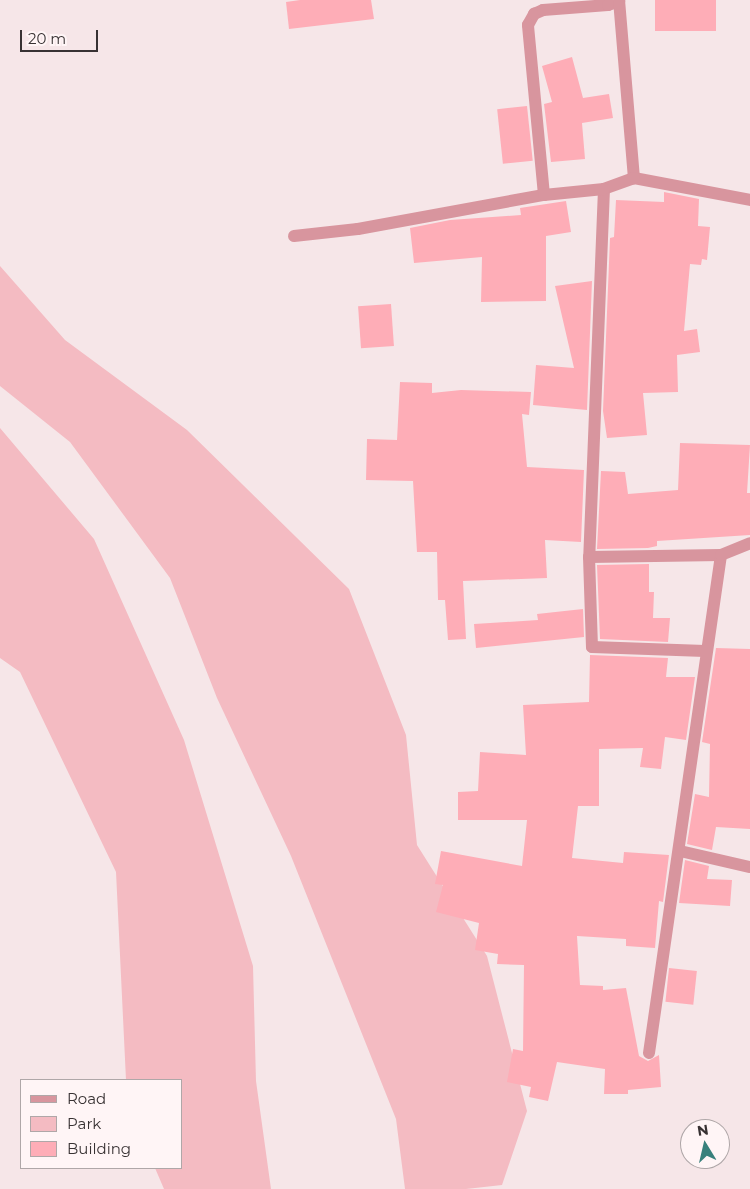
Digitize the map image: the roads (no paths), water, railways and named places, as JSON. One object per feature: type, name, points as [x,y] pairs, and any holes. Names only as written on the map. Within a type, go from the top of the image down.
[{"type":"street","points":[[544,195],[528,25],[534,14],[543,10],[608,5],[619,0],[634,178]]},
{"type":"street","points":[[294,236],[358,229],[544,195],[604,189],[634,178],[750,200]]},
{"type":"street","points":[[604,189],[589,557],[592,647],[705,651]]},
{"type":"street","points":[[589,557],[721,555],[750,543]]},
{"type":"street","points":[[649,1053],[680,851],[705,651],[721,555]]},
{"type":"street","points":[[680,851],[750,867]]}]
